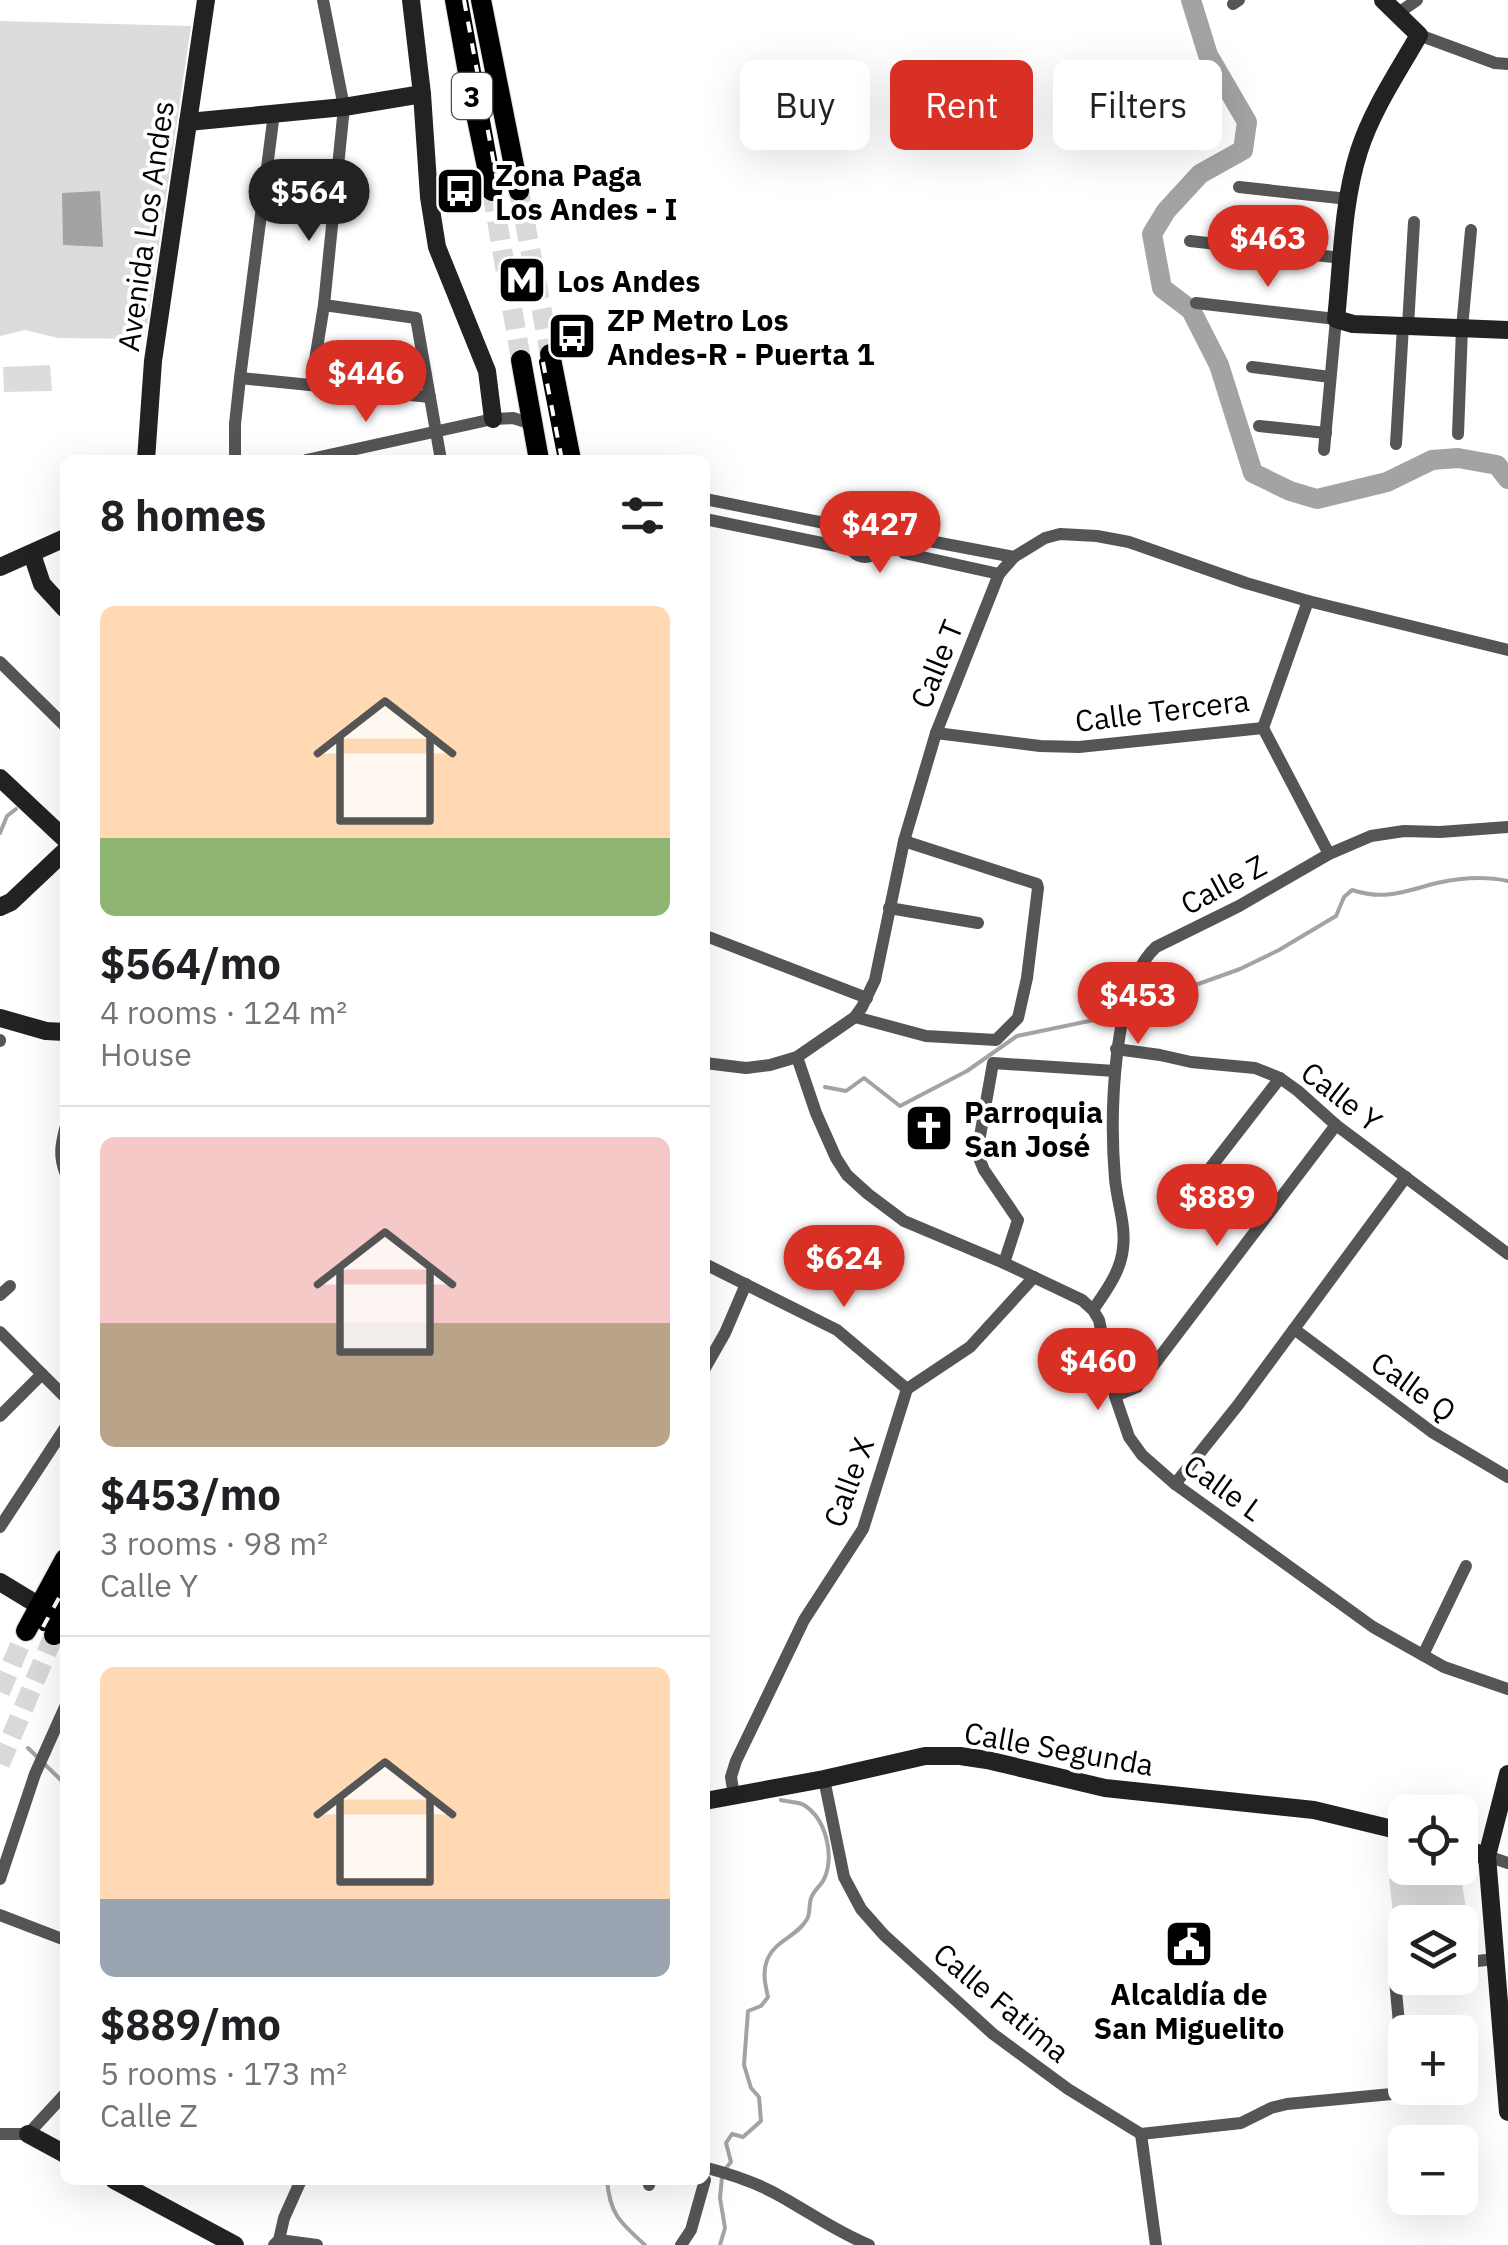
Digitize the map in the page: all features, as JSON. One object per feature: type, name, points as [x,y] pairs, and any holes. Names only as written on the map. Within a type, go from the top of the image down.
[{"type":"main road","name":"3","points":[[456,0],[492,191]]},
{"type":"main road","name":"3","points":[[481,0],[518,191]]},
{"type":"main road","points":[[550,354],[569,455]]},
{"type":"main road","points":[[522,360],[538,455]]},
{"type":"main road","points":[[26,1631],[60,1568]]},
{"type":"main road","points":[[54,1634],[60,1623]]},
{"type":"street","name":"Avenida Los Andes","points":[[146,455],[153,361],[206,0]]},
{"type":"street","points":[[311,385],[324,306],[344,107],[323,0]]},
{"type":"street","points":[[411,0],[437,247],[487,372],[493,420]]},
{"type":"street","points":[[1383,0],[1419,35],[1495,64],[1508,64]]},
{"type":"street","points":[[1397,14],[1416,0]]},
{"type":"street","points":[[1324,450],[1348,199],[1355,165],[1368,127],[1419,35]]},
{"type":"street","points":[[188,122],[344,107],[422,94]]},
{"type":"street","points":[[235,455],[240,378],[274,114]]},
{"type":"street","points":[[1239,187],[1348,199]]},
{"type":"street","points":[[1396,444],[1414,222]]},
{"type":"street","points":[[1458,434],[1471,230]]},
{"type":"street","points":[[1190,241],[1342,258]]},
{"type":"street","points":[[1196,303],[1353,324],[1508,330]]},
{"type":"street","points":[[324,306],[416,318],[440,455]]},
{"type":"street","points":[[1252,368],[1330,376]]},
{"type":"street","points":[[240,378],[430,398]]},
{"type":"street","points":[[329,455],[493,420],[513,418],[532,424]]},
{"type":"street","points":[[1259,426],[1326,433]]},
{"type":"street","points":[[710,500],[854,529],[870,526],[882,532],[881,553],[860,557],[851,549],[710,519]]},
{"type":"street","points":[[851,549],[849,538],[854,529]]},
{"type":"street","name":"Calle T","points":[[710,1064],[746,1068],[796,1057],[855,1017],[875,980],[904,841],[936,733],[1000,574],[1014,558],[1045,538],[1060,534],[1129,542],[1308,601],[1508,650]]},
{"type":"street","points":[[903,536],[1014,558]]},
{"type":"street","points":[[0,567],[60,540]]},
{"type":"street","points":[[957,564],[961,546]]},
{"type":"street","points":[[904,553],[1000,574]]},
{"type":"street","points":[[32,554],[42,584],[60,604]]},
{"type":"street","name":"Calle Tercera","points":[[936,733],[1079,747],[1263,728],[1308,601]]},
{"type":"street","points":[[0,662],[60,721]]},
{"type":"street","points":[[1263,728],[1329,854]]},
{"type":"street","points":[[0,778],[60,834]]},
{"type":"street","name":"Calle Z","points":[[1093,1310],[1112,1283],[1123,1252],[1115,1178],[1116,1049],[1134,979],[1146,956],[1329,854],[1370,836],[1508,827]]},
{"type":"street","points":[[855,1017],[926,1036],[996,1040],[1018,1018],[1037,884],[904,841]]},
{"type":"street","points":[[0,908],[60,856]]},
{"type":"street","points":[[889,908],[978,923]]},
{"type":"street","points":[[710,938],[867,998]]},
{"type":"street","points":[[0,1018],[60,1032]]},
{"type":"street","name":"Calle Y","points":[[1116,1049],[1256,1068],[1280,1078],[1508,1254]]},
{"type":"street","points":[[796,1057],[836,1158],[868,1194],[904,1221],[1034,1277],[1082,1300],[1093,1310]]},
{"type":"street","points":[[1004,1263],[1018,1220],[977,1153],[993,1062],[1115,1070]]},
{"type":"street","points":[[1204,1176],[1280,1078]]},
{"type":"street","points":[[1116,1396],[1138,1387],[1336,1125]]},
{"type":"street","points":[[1175,1484],[1406,1177]]},
{"type":"street","points":[[710,1266],[837,1330],[907,1389],[970,1347],[1034,1277]]},
{"type":"street","points":[[710,1360],[746,1284]]},
{"type":"street","name":"Calle L","points":[[1093,1310],[1129,1437],[1175,1484],[1372,1627],[1444,1666],[1508,1690]]},
{"type":"street","name":"Calle Q","points":[[1294,1329],[1432,1432],[1508,1477]]},
{"type":"street","points":[[0,1332],[60,1392]]},
{"type":"street","points":[[0,1416],[42,1374]]},
{"type":"street","name":"Calle X","points":[[734,1795],[731,1777],[736,1761],[804,1620],[863,1529],[907,1389]]},
{"type":"street","points":[[0,1527],[60,1436]]},
{"type":"street","points":[[1423,1655],[1466,1566]]},
{"type":"street","points":[[0,1582],[38,1606]]},
{"type":"street","points":[[0,1880],[35,1774],[60,1718]]},
{"type":"street","name":"Calle Segunda","points":[[710,1800],[925,1756],[960,1756],[1104,1788],[1314,1810],[1388,1828]]},
{"type":"street","points":[[1508,1774],[1487,1856],[1508,2112]]},
{"type":"street","name":"Calle Fatima","points":[[824,1779],[844,1877],[862,1909],[884,1935],[993,2034],[1068,2090],[1141,2134]]},
{"type":"street","points":[[1478,1853],[1508,1863]]},
{"type":"street","points":[[0,1915],[60,1938]]},
{"type":"street","points":[[1478,1961],[1495,1959]]},
{"type":"street","points":[[1156,2245],[1141,2134],[1240,2122],[1287,2104],[1402,2093],[1405,2088],[1396,1995]]},
{"type":"street","points":[[28,2134],[60,2099]]},
{"type":"street","points":[[0,2134],[28,2134],[60,2151]]},
{"type":"street","points":[[713,2172],[785,2198],[840,2233],[869,2245]]},
{"type":"street","points":[[123,2185],[235,2245]]},
{"type":"street","points":[[299,2185],[276,2243],[317,2245]]},
{"type":"street","points":[[681,2245],[708,2185]]},
{"type":"shaded area","points":[[0,21],[191,26],[145,339],[58,338],[25,330],[0,336]]},
{"type":"shaded area","points":[[100,191],[103,247],[63,245],[62,193]]},
{"type":"shaded area","points":[[50,365],[52,391],[4,392],[3,367]]},
{"type":"shaded area","points":[[1390,1885],[1462,1885],[1465,1905],[1392,1905]]},
{"type":"waterway","points":[[1191,0],[1208,55],[1247,122],[1243,150],[1200,174],[1166,211],[1152,234],[1162,288],[1191,310],[1219,365],[1253,473],[1317,499],[1387,482],[1432,460],[1458,458],[1497,465],[1508,479]]},
{"type":"waterway","points":[[0,833],[7,816],[16,809]]},
{"type":"waterway","points":[[1127,1012],[1279,950],[1336,916],[1344,897],[1352,890],[1385,895],[1464,879],[1508,881]]},
{"type":"waterway","points":[[825,1087],[846,1091],[864,1078],[900,1106],[967,1071],[1017,1036],[1118,1015]]},
{"type":"waterway","points":[[28,1748],[60,1779]]},
{"type":"waterway","points":[[726,2168],[731,2162],[726,2143],[732,2134],[743,2137],[761,2121],[759,2097],[751,2088],[744,2065],[748,2011],[761,2006],[768,1997],[768,1958],[807,1919],[813,1894],[828,1868],[826,1838],[818,1819],[804,1805],[781,1800]]},
{"type":"waterway","points":[[720,2245],[725,2228],[720,2198],[722,2177]]},
{"type":"waterway","points":[[608,2185],[618,2217],[645,2245]]},
{"type":"tunnel","points":[[492,191],[521,360]]},
{"type":"tunnel","points":[[519,191],[550,354]]},
{"type":"tunnel","points":[[885,533],[903,536]]},
{"type":"tunnel","points":[[0,1692],[26,1631]]},
{"type":"tunnel","points":[[0,1764],[54,1635]]},
{"type":"railway","points":[[464,0],[498,186]]},
{"type":"railway","points":[[543,362],[561,455]]},
{"type":"railway","points":[[43,1627],[60,1596]]},
{"type":"place","name":"Zona Paga Los Andes - I","points":[[460,191]]},
{"type":"place","name":"Los Andes","points":[[522,280]]},
{"type":"place","name":"ZP Metro Los Andes-R - Puerta 1","points":[[572,336]]},
{"type":"place","name":"Parroquia San José","points":[[929,1128]]},
{"type":"place","name":"Alcaldía de San Miguelito","points":[[1189,1944]]}]
